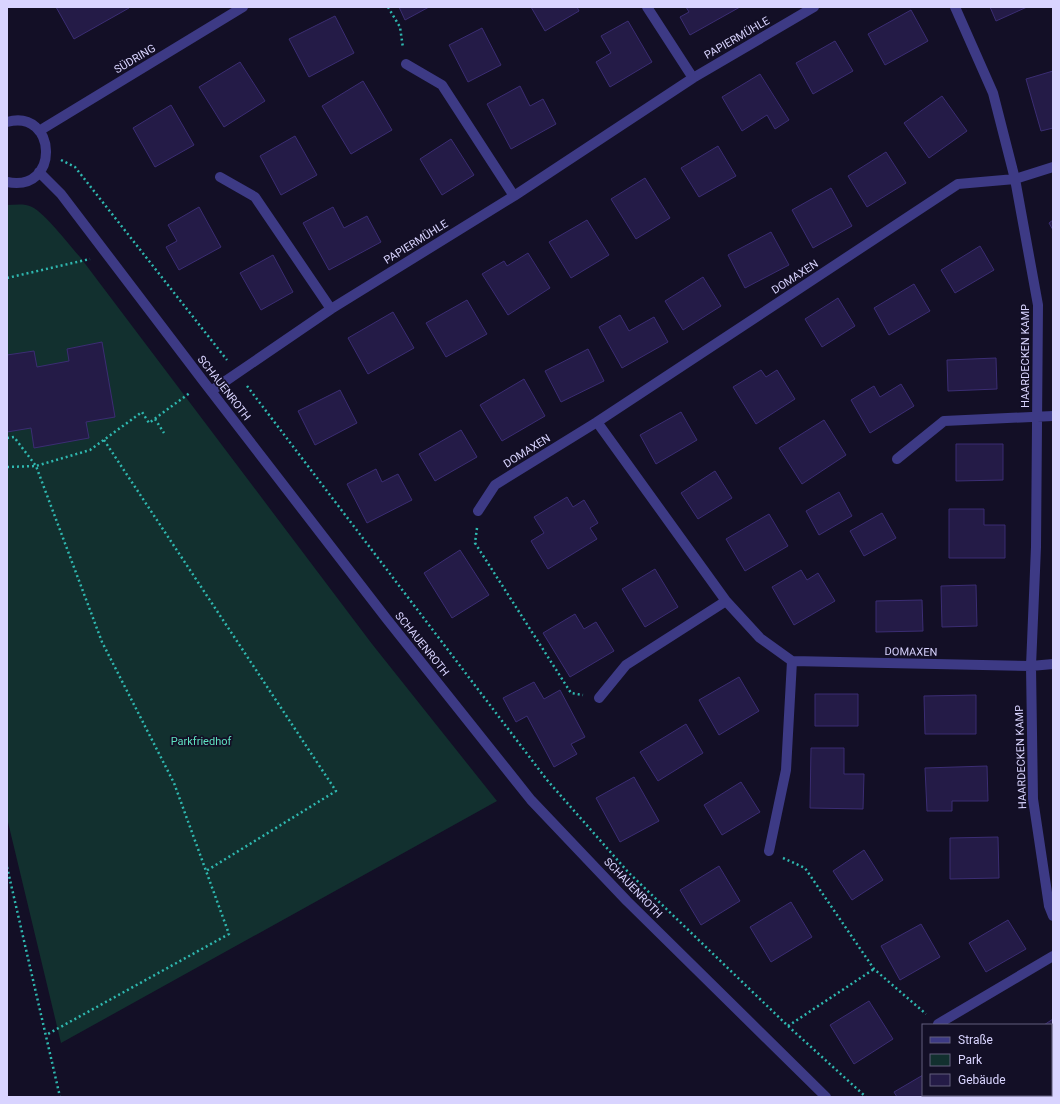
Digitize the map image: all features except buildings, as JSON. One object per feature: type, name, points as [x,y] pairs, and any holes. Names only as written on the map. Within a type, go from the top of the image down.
[{"type":"street","name":"SÜDRING","points":[[39,131],[243,7]]},
{"type":"street","points":[[647,7],[693,78]]},
{"type":"street","name":"PAPIERMÜHLE","points":[[211,391],[331,309],[514,196],[693,78],[814,7]]},
{"type":"street","name":"HAARDECKEN KAMP","points":[[955,7],[992,93],[1015,179],[1038,305],[1036,547],[1031,666],[1032,799],[1048,906],[1053,916]]},
{"type":"street","points":[[406,64],[442,85],[514,196]]},
{"type":"street","points":[[7,122],[12,120],[32,124],[39,131],[45,141],[47,153],[45,163],[39,172],[32,178],[24,182],[7,182]]},
{"type":"street","points":[[1015,179],[1053,167]]},
{"type":"street","name":"SCHAUENROTH","points":[[39,172],[61,194],[107,256],[386,618],[531,800],[627,901],[826,1097]]},
{"type":"street","points":[[220,177],[255,197],[331,309]]},
{"type":"street","name":"DOMAXEN","points":[[478,511],[495,485],[597,422],[958,184],[1015,179]]},
{"type":"street","name":"HAARDECKEN KAMP","points":[[897,459],[944,421],[1053,416]]},
{"type":"street","points":[[597,422],[726,601],[760,638],[792,661],[786,770],[769,851]]},
{"type":"street","points":[[599,698],[626,664],[726,601]]},
{"type":"street","name":"DOMAXEN","points":[[792,661],[1031,666]]},
{"type":"street","points":[[1031,666],[1053,664]]},
{"type":"street","points":[[938,1024],[1053,956]]},
{"type":"path","points":[[388,7],[400,27],[406,64]]},
{"type":"path","points":[[47,153],[75,166],[237,373],[547,780],[628,872],[788,1026],[866,1097]]},
{"type":"path","points":[[7,278],[107,256]]},
{"type":"path","points":[[7,467],[36,466],[90,450],[142,412],[149,423],[204,382]]},
{"type":"path","points":[[155,419],[164,433]]},
{"type":"path","points":[[7,438],[14,437],[36,466],[102,642],[174,783],[229,934],[46,1035]]},
{"type":"path","points":[[104,440],[336,791],[206,871]]},
{"type":"path","points":[[478,511],[475,543],[571,693],[599,698]]},
{"type":"path","points":[[769,851],[805,868],[874,969],[938,1024]]},
{"type":"path","points":[[7,867],[60,1097]]},
{"type":"path","points":[[788,1026],[874,969]]},
{"type":"green space","name":"Parkfriedhof","points":[[7,205],[26,205],[38,211],[50,222],[80,257],[372,644],[497,801],[61,1043],[7,818]]}]
